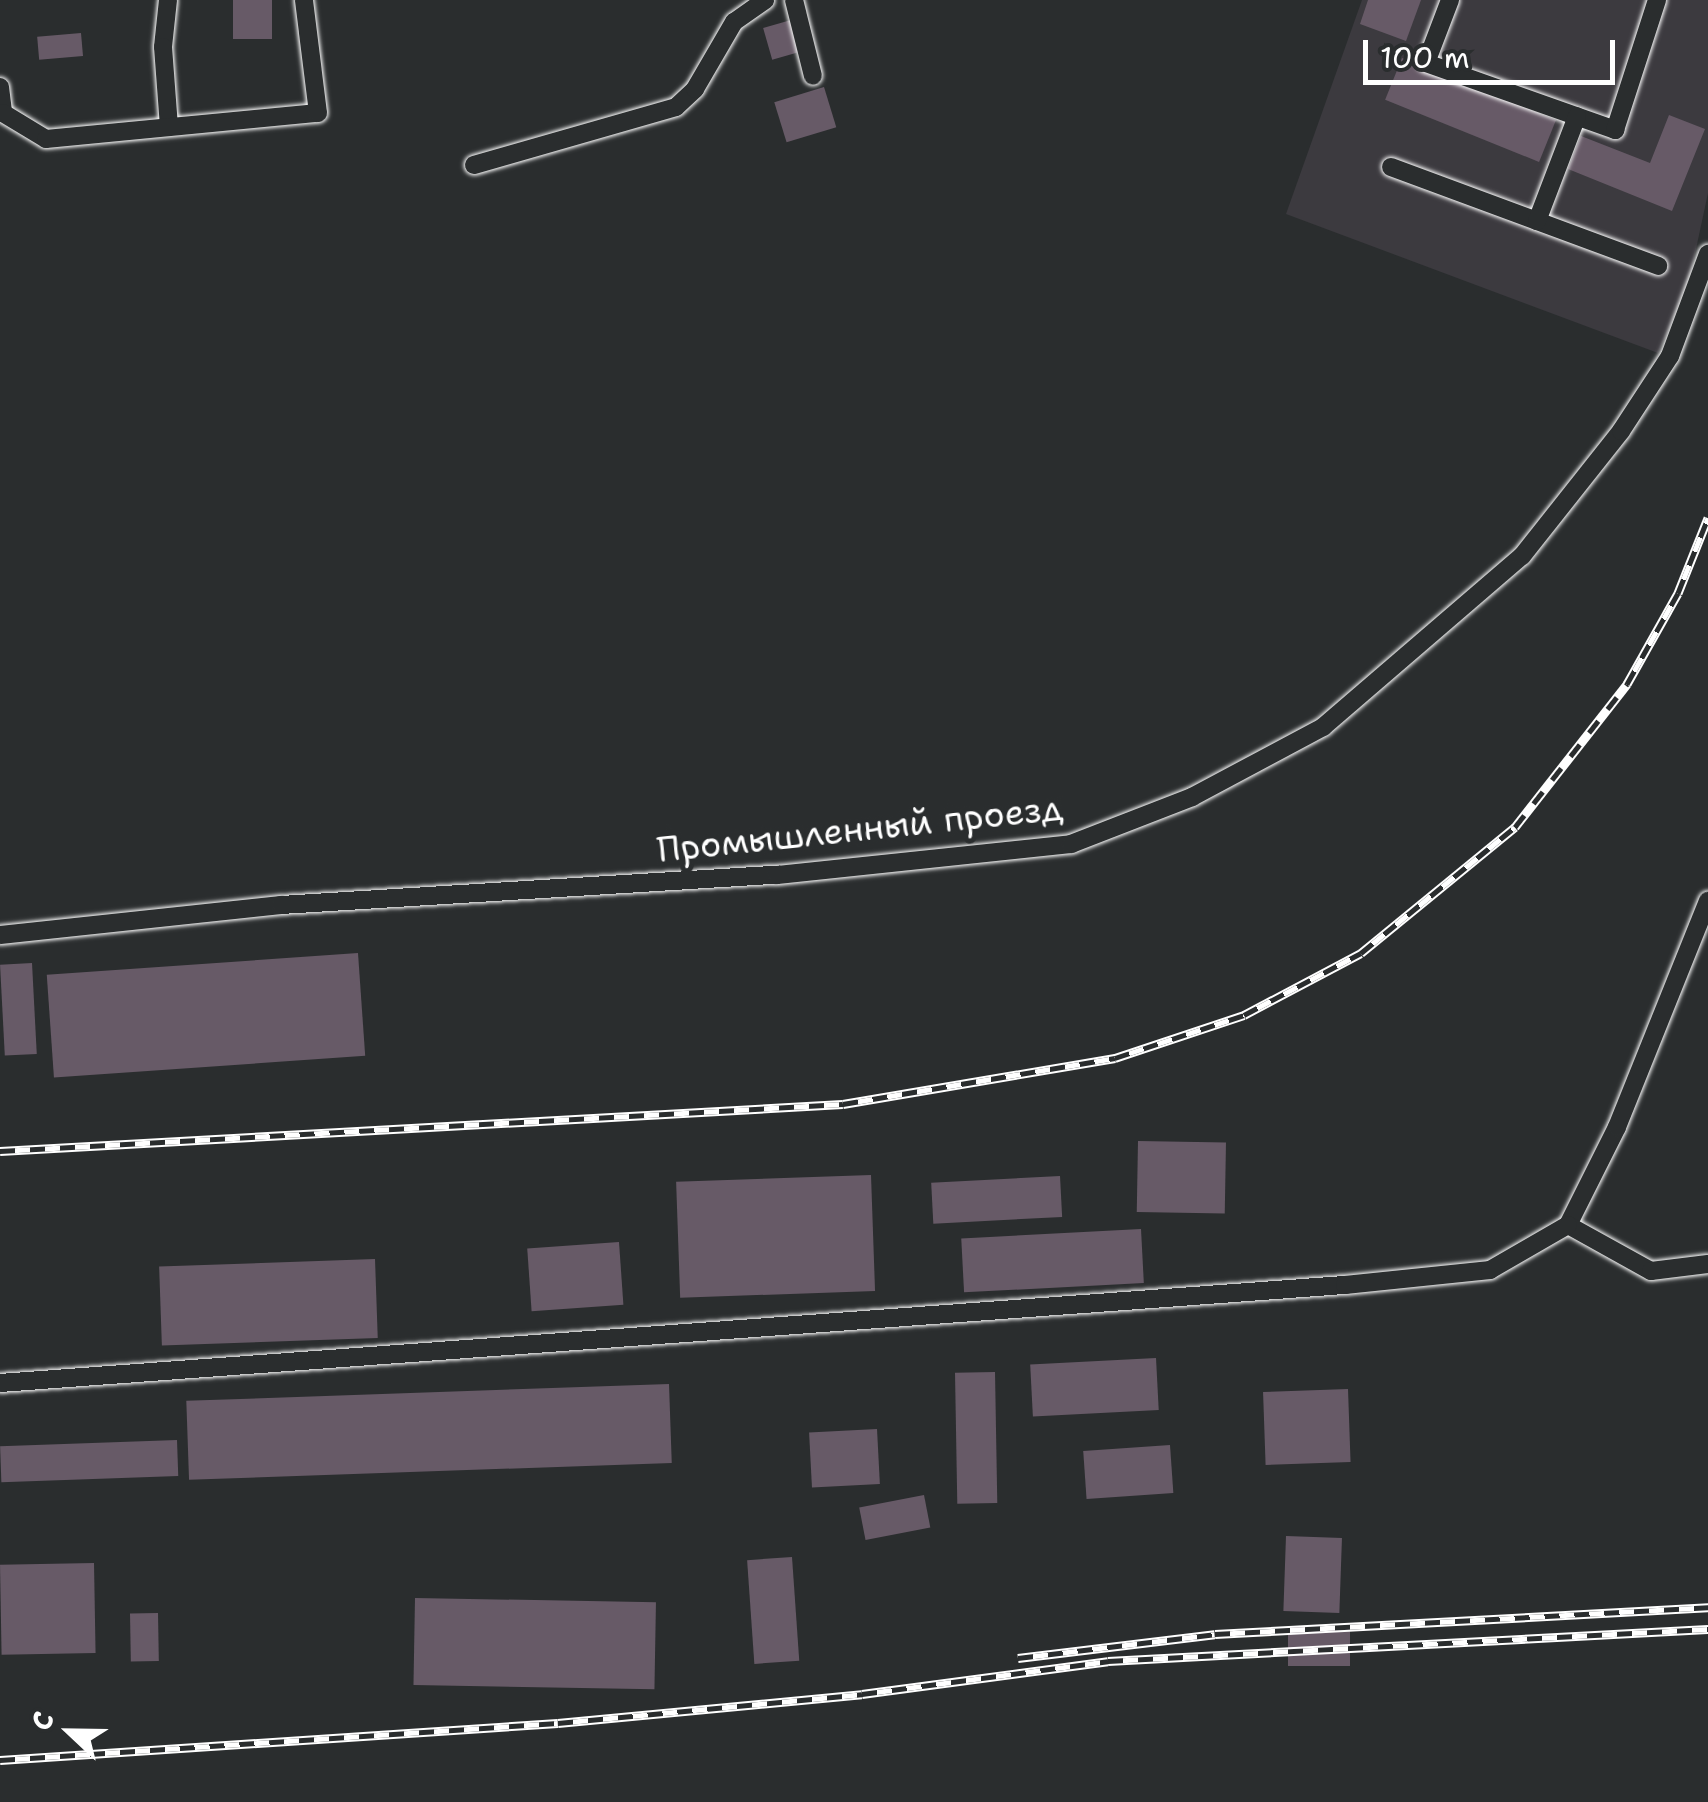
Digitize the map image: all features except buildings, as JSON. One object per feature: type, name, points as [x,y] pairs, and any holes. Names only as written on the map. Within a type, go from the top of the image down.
[{"type":"street","points":[[168,0],[162,47],[170,128]]},
{"type":"street","points":[[0,87],[4,113],[46,139],[318,113],[304,0]]},
{"type":"street","points":[[474,165],[676,107],[695,89],[734,22],[765,0]]},
{"type":"street","points":[[794,0],[813,76]]},
{"type":"street","points":[[1450,0],[1426,63],[1615,130],[1657,0]]},
{"type":"street","points":[[1536,220],[1577,116]]},
{"type":"street","points":[[1391,166],[1658,266]]},
{"type":"street","name":"Промышленный проезд","points":[[0,935],[281,905],[777,875],[1070,844],[1175,804],[1322,728],[1522,556],[1621,431],[1670,356],[1708,254]]},
{"type":"street","points":[[0,1383],[1490,1270],[1568,1226],[1708,901]]},
{"type":"street","points":[[1568,1226],[1651,1271],[1708,1264]]},
{"type":"shaded area","points":[[1362,0],[1708,0],[1708,193],[1687,291],[1658,353],[1286,214]]},
{"type":"railway","points":[[0,1151],[843,1104],[1115,1058],[1244,1015],[1361,953],[1515,827],[1627,684],[1678,593],[1708,518]]},
{"type":"railway","points":[[1018,1658],[1215,1634],[1708,1607]]},
{"type":"railway","points":[[0,1760],[558,1723],[862,1694],[1108,1661],[1708,1629]]}]
